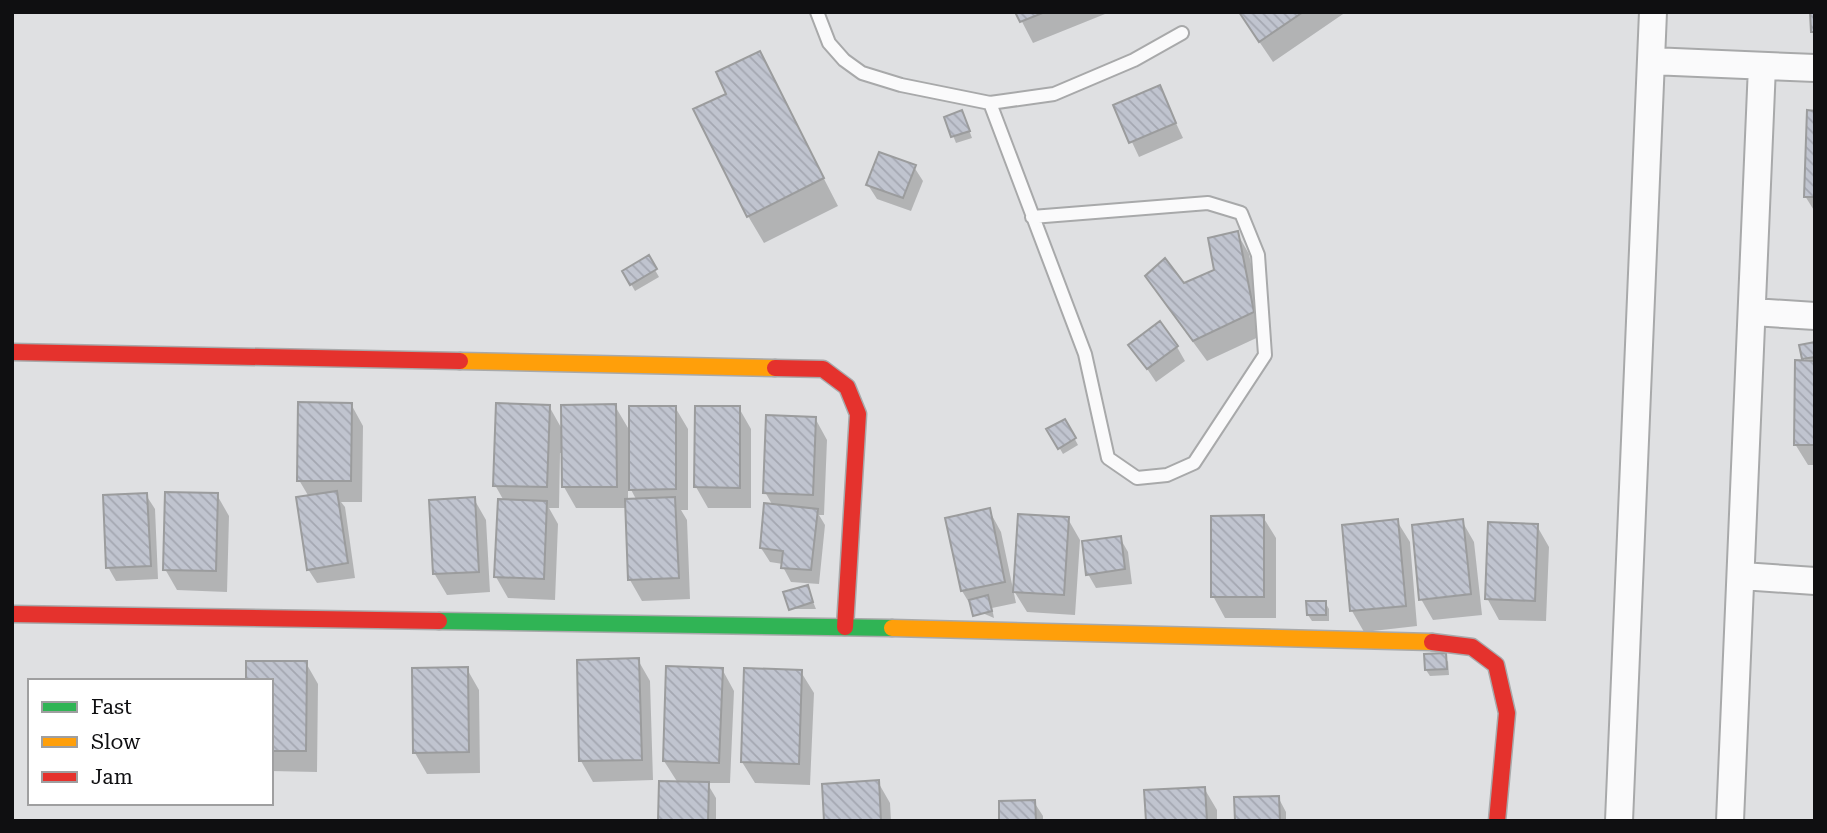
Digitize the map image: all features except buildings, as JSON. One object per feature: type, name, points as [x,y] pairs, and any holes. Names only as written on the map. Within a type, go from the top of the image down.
[{"type":"street","points":[[1619,821],[1653,12]]},
{"type":"street","points":[[1651,61],[1815,68]]},
{"type":"street","points":[[1730,821],[1762,66]]},
{"type":"street","points":[[1753,312],[1815,316]]},
{"type":"street","points":[[12,352],[823,369],[847,387],[858,414],[845,627]]},
{"type":"street","points":[[1742,576],[1815,581]]},
{"type":"street","points":[[12,614],[845,627],[1438,642],[1472,647],[1496,665],[1507,713],[1497,821]]},
{"type":"lane","points":[[817,12],[829,43],[844,60],[862,73],[901,85],[989,103],[1054,94],[1134,60],[1182,33]]},
{"type":"lane","points":[[989,103],[1032,216],[1085,354],[1108,458],[1137,478],[1167,475],[1194,463],[1265,355],[1258,255],[1241,214],[1208,204],[1032,216]]},
{"type":"traffic: fast","points":[[439,621],[892,628]]},
{"type":"traffic: slow","points":[[460,361],[775,368]]},
{"type":"traffic: slow","points":[[892,628],[1432,642]]},
{"type":"traffic: jam","points":[[12,352],[460,361]]},
{"type":"traffic: jam","points":[[775,368],[823,369],[847,387],[858,414],[845,627]]},
{"type":"traffic: jam","points":[[12,614],[439,621]]},
{"type":"traffic: jam","points":[[1432,642],[1472,647],[1496,665],[1507,713],[1497,821]]}]
